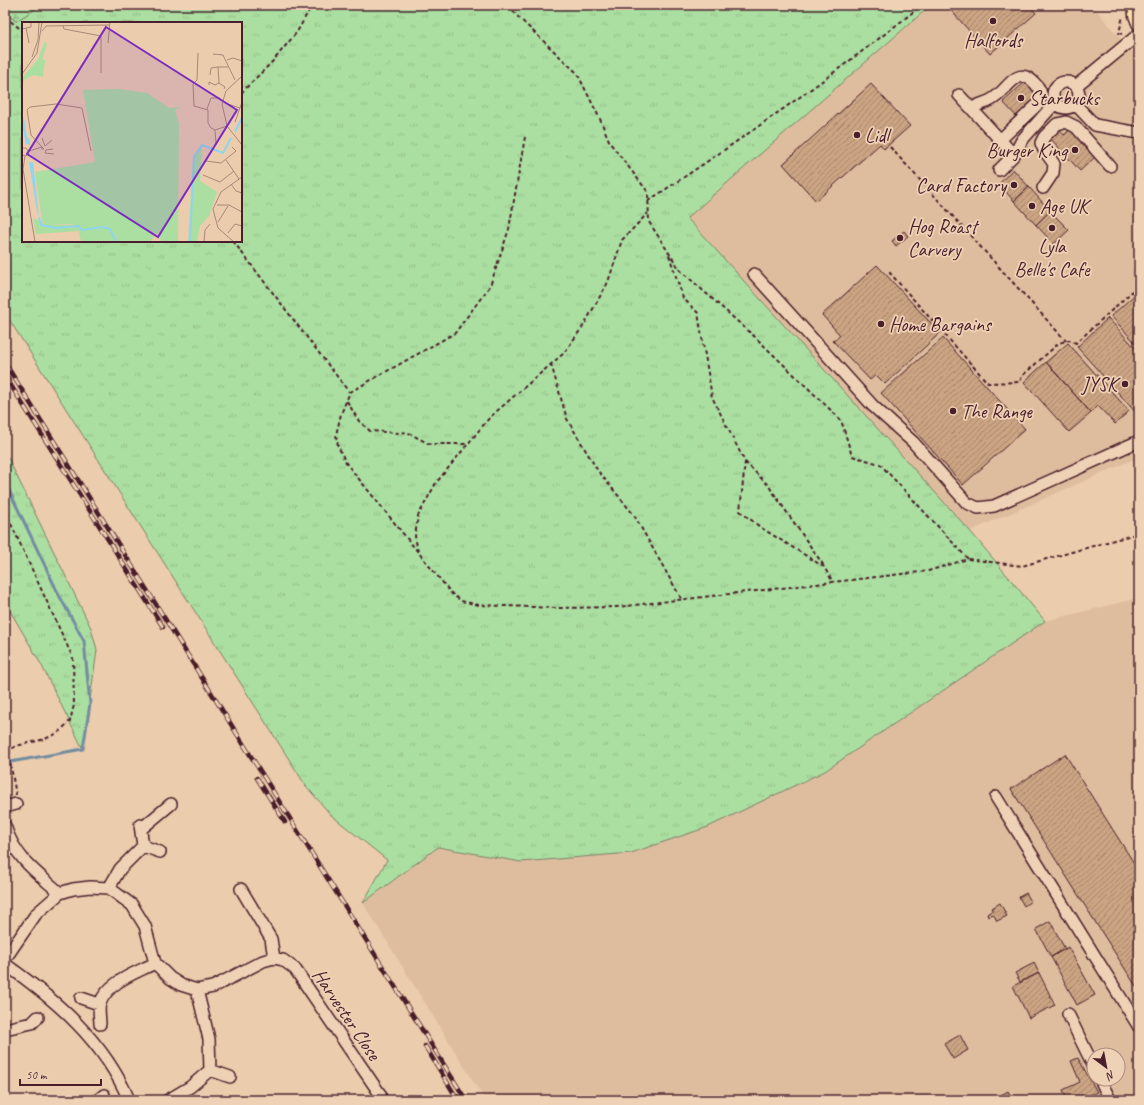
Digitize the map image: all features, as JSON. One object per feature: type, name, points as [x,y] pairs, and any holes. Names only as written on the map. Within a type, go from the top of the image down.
[{"type":"main road","points":[[1135,5],[1139,24]]},
{"type":"street","points":[[1076,86],[1136,36]]},
{"type":"street","points":[[972,109],[978,103],[992,100],[1015,79],[1021,76],[1034,82],[1042,97],[1038,104],[1000,140]]},
{"type":"street","points":[[1065,82],[1076,86],[1080,94],[1076,105],[1068,108],[1059,106],[1056,103],[1053,96],[1058,85],[1065,82]]},
{"type":"street","points":[[960,95],[1014,155]]},
{"type":"street","points":[[999,170],[1014,155],[1022,140],[1056,103]]},
{"type":"street","points":[[1076,105],[1095,125],[1139,133]]},
{"type":"street","points":[[1043,188],[1052,173],[1054,164],[1044,150],[1042,143],[1044,137],[1057,124],[1066,122],[1076,127],[1110,166]]},
{"type":"street","points":[[754,274],[873,406],[913,442],[967,503],[978,508],[994,506],[1139,441]]},
{"type":"street","points":[[996,797],[1139,1027]]},
{"type":"street","points":[[143,846],[140,827],[171,804]]},
{"type":"street","points":[[5,826],[13,847],[26,864],[60,893]]},
{"type":"street","points":[[143,846],[160,852]]},
{"type":"street","points":[[109,888],[117,872],[143,846]]},
{"type":"street","points":[[5,959],[36,914],[60,893],[73,889],[109,888],[132,905],[140,916],[145,926],[155,963],[170,978],[181,985],[197,990],[213,987],[263,961],[274,958],[271,939],[241,889]]},
{"type":"street","name":"Harvester Close","points":[[274,958],[284,960],[296,969],[380,1094],[381,1100]]},
{"type":"street","points":[[100,1024],[99,1004],[111,988],[119,981],[155,963]]},
{"type":"street","points":[[5,964],[42,990],[76,1021],[98,1047],[121,1081],[129,1100]]},
{"type":"street","points":[[197,990],[209,1039],[210,1070]]},
{"type":"street","points":[[81,998],[99,1004]]},
{"type":"street","points":[[1068,1014],[1086,1051]]},
{"type":"street","points":[[5,1029],[32,1023],[38,1017]]},
{"type":"street","points":[[210,1070],[230,1077]]},
{"type":"street","points":[[168,1100],[190,1087],[210,1070]]},
{"type":"street","points":[[1104,1087],[1110,1100]]},
{"type":"path","points":[[242,92],[273,61],[297,32],[312,5]]},
{"type":"path","points":[[509,5],[517,16],[577,73],[610,143],[648,192],[648,222],[680,270],[755,337],[841,420],[852,456],[880,464],[968,559]]},
{"type":"path","points":[[648,201],[732,145],[847,63],[922,5]]},
{"type":"path","points":[[1123,14],[1119,33],[1136,36]]},
{"type":"path","points":[[5,17],[22,30]]},
{"type":"path","points":[[525,137],[508,229],[490,286],[455,333],[350,392],[341,414],[336,435],[338,446],[346,463],[452,594],[461,601],[479,605],[558,608],[617,607],[928,571],[968,559],[1022,566],[1139,533]]},
{"type":"path","points":[[890,147],[1066,341]]},
{"type":"path","points":[[418,552],[415,536],[418,516],[436,483],[490,417],[564,353],[584,325],[608,282],[622,240],[648,213]]},
{"type":"path","points":[[234,242],[350,392]]},
{"type":"path","points":[[668,252],[683,298],[698,313],[712,397],[745,462],[768,485],[833,582]]},
{"type":"path","points":[[1139,267],[1134,272],[1139,278]]},
{"type":"path","points":[[889,272],[988,383],[1020,382],[1022,376],[1059,343],[1069,340],[1076,343],[1139,285]]},
{"type":"path","points":[[551,364],[567,418],[598,471],[634,515],[682,600]]},
{"type":"path","points":[[346,400],[358,420],[370,431],[397,433],[407,432],[429,444],[467,444]]},
{"type":"path","points":[[745,462],[740,511],[760,527],[824,567]]},
{"type":"path","points":[[5,512],[73,658],[74,705],[70,721],[58,733],[45,739],[16,746],[10,750],[9,756],[11,771],[17,798],[10,805]]},
{"type":"shaded area","points":[[931,5],[1092,5],[1139,60],[1139,457],[970,531],[687,218]]},
{"type":"shaded area","points":[[1139,598],[1139,1100],[485,1100],[363,903],[438,847],[521,862],[631,853],[825,771],[1045,621]]},
{"type":"green space","points":[[5,5],[33,5],[34,10],[16,21],[5,13]]},
{"type":"green space","points":[[33,5],[931,5],[687,218],[970,531],[1045,621],[825,771],[708,827],[631,853],[521,862],[438,847],[363,903],[387,860],[331,815],[306,786],[5,313],[5,13],[16,21],[34,10]]},
{"type":"green space","points":[[5,452],[91,628],[97,650],[83,749],[41,664],[5,602]]},
{"type":"building","name":"Halfords","points":[[946,5],[1029,5],[1036,13],[990,54]]},
{"type":"building","name":"Starbucks","points":[[1026,81],[1039,95],[1025,107],[1027,109],[1023,114],[1021,111],[1016,116],[1003,102]]},
{"type":"building","name":"Lidl","points":[[871,84],[910,126],[884,149],[880,144],[816,201],[783,164]]},
{"type":"building","name":"Burger King","points":[[1073,127],[1085,140],[1082,143],[1095,157],[1080,171],[1051,139],[1060,130],[1064,135]]},
{"type":"building","name":"Card Factory","points":[[1013,169],[1029,187],[1014,201],[999,184]]},
{"type":"building","name":"Age UK","points":[[1029,187],[1050,211],[1036,225],[1014,201]]},
{"type":"building","name":"Lyla Belle's Cafe","points":[[1050,211],[1069,230],[1054,244],[1036,225]]},
{"type":"building","name":"Hog Roast Carvery","points":[[904,231],[908,236],[896,246],[892,241]]},
{"type":"building","name":"Home Bargains","points":[[877,265],[940,333],[885,384],[876,375],[870,380],[833,341],[840,335],[822,315]]},
{"type":"building","points":[[1139,291],[1139,347],[1111,316]]},
{"type":"building","name":"JYSK","points":[[1108,318],[1139,352],[1139,416],[1077,347]]},
{"type":"building","name":"The Range","points":[[943,338],[1025,429],[963,485],[881,393]]},
{"type":"building","points":[[1068,343],[1129,411],[1115,424],[1098,406],[1091,413],[1046,362]]},
{"type":"building","points":[[1046,362],[1091,413],[1069,432],[1024,382]]},
{"type":"building","points":[[1065,754],[1139,871],[1139,991],[1011,789]]},
{"type":"building","points":[[1026,893],[1031,901],[1024,906],[1019,897]]},
{"type":"building","points":[[1000,903],[1007,916],[997,921],[993,914],[988,917],[987,914],[993,910],[992,908]]},
{"type":"building","points":[[1050,921],[1065,949],[1051,957],[1036,929]]},
{"type":"building","points":[[1068,947],[1095,995],[1077,1005],[1051,957]]},
{"type":"building","points":[[1034,963],[1039,973],[1020,982],[1015,973]]},
{"type":"building","points":[[1039,973],[1055,1005],[1029,1018],[1013,986]]},
{"type":"building","points":[[960,1035],[968,1050],[953,1059],[944,1044]]},
{"type":"building","points":[[1078,1058],[1086,1072],[1086,1087],[1094,1087],[1097,1092],[1086,1097],[1085,1094],[1072,1100],[1067,1100],[1063,1090],[1080,1082],[1071,1061]]},
{"type":"building","points":[[1008,1091],[1013,1100],[992,1100]]},
{"type":"waterway","points":[[5,482],[59,595],[84,641],[90,704],[83,749],[5,763]]},
{"type":"railway","points":[[5,363],[466,1100]]},
{"type":"railway","points":[[5,376],[163,627]]},
{"type":"railway","points":[[257,778],[285,822]]},
{"type":"railway","points":[[425,1046],[458,1100]]},
{"type":"place","name":"Halfords","points":[[993,21]]},
{"type":"place","name":"Starbucks","points":[[1021,98]]},
{"type":"place","name":"Lidl","points":[[857,135]]},
{"type":"place","name":"Burger King","points":[[1075,150]]},
{"type":"place","name":"Card Factory","points":[[1014,185]]},
{"type":"place","name":"Age UK","points":[[1032,206]]},
{"type":"place","name":"Lyla Belle's Cafe","points":[[1052,228]]},
{"type":"place","name":"Hog Roast Carvery","points":[[900,238]]},
{"type":"place","name":"Home Bargains","points":[[881,324]]},
{"type":"place","name":"JYSK","points":[[1125,384]]},
{"type":"place","name":"The Range","points":[[953,411]]}]
